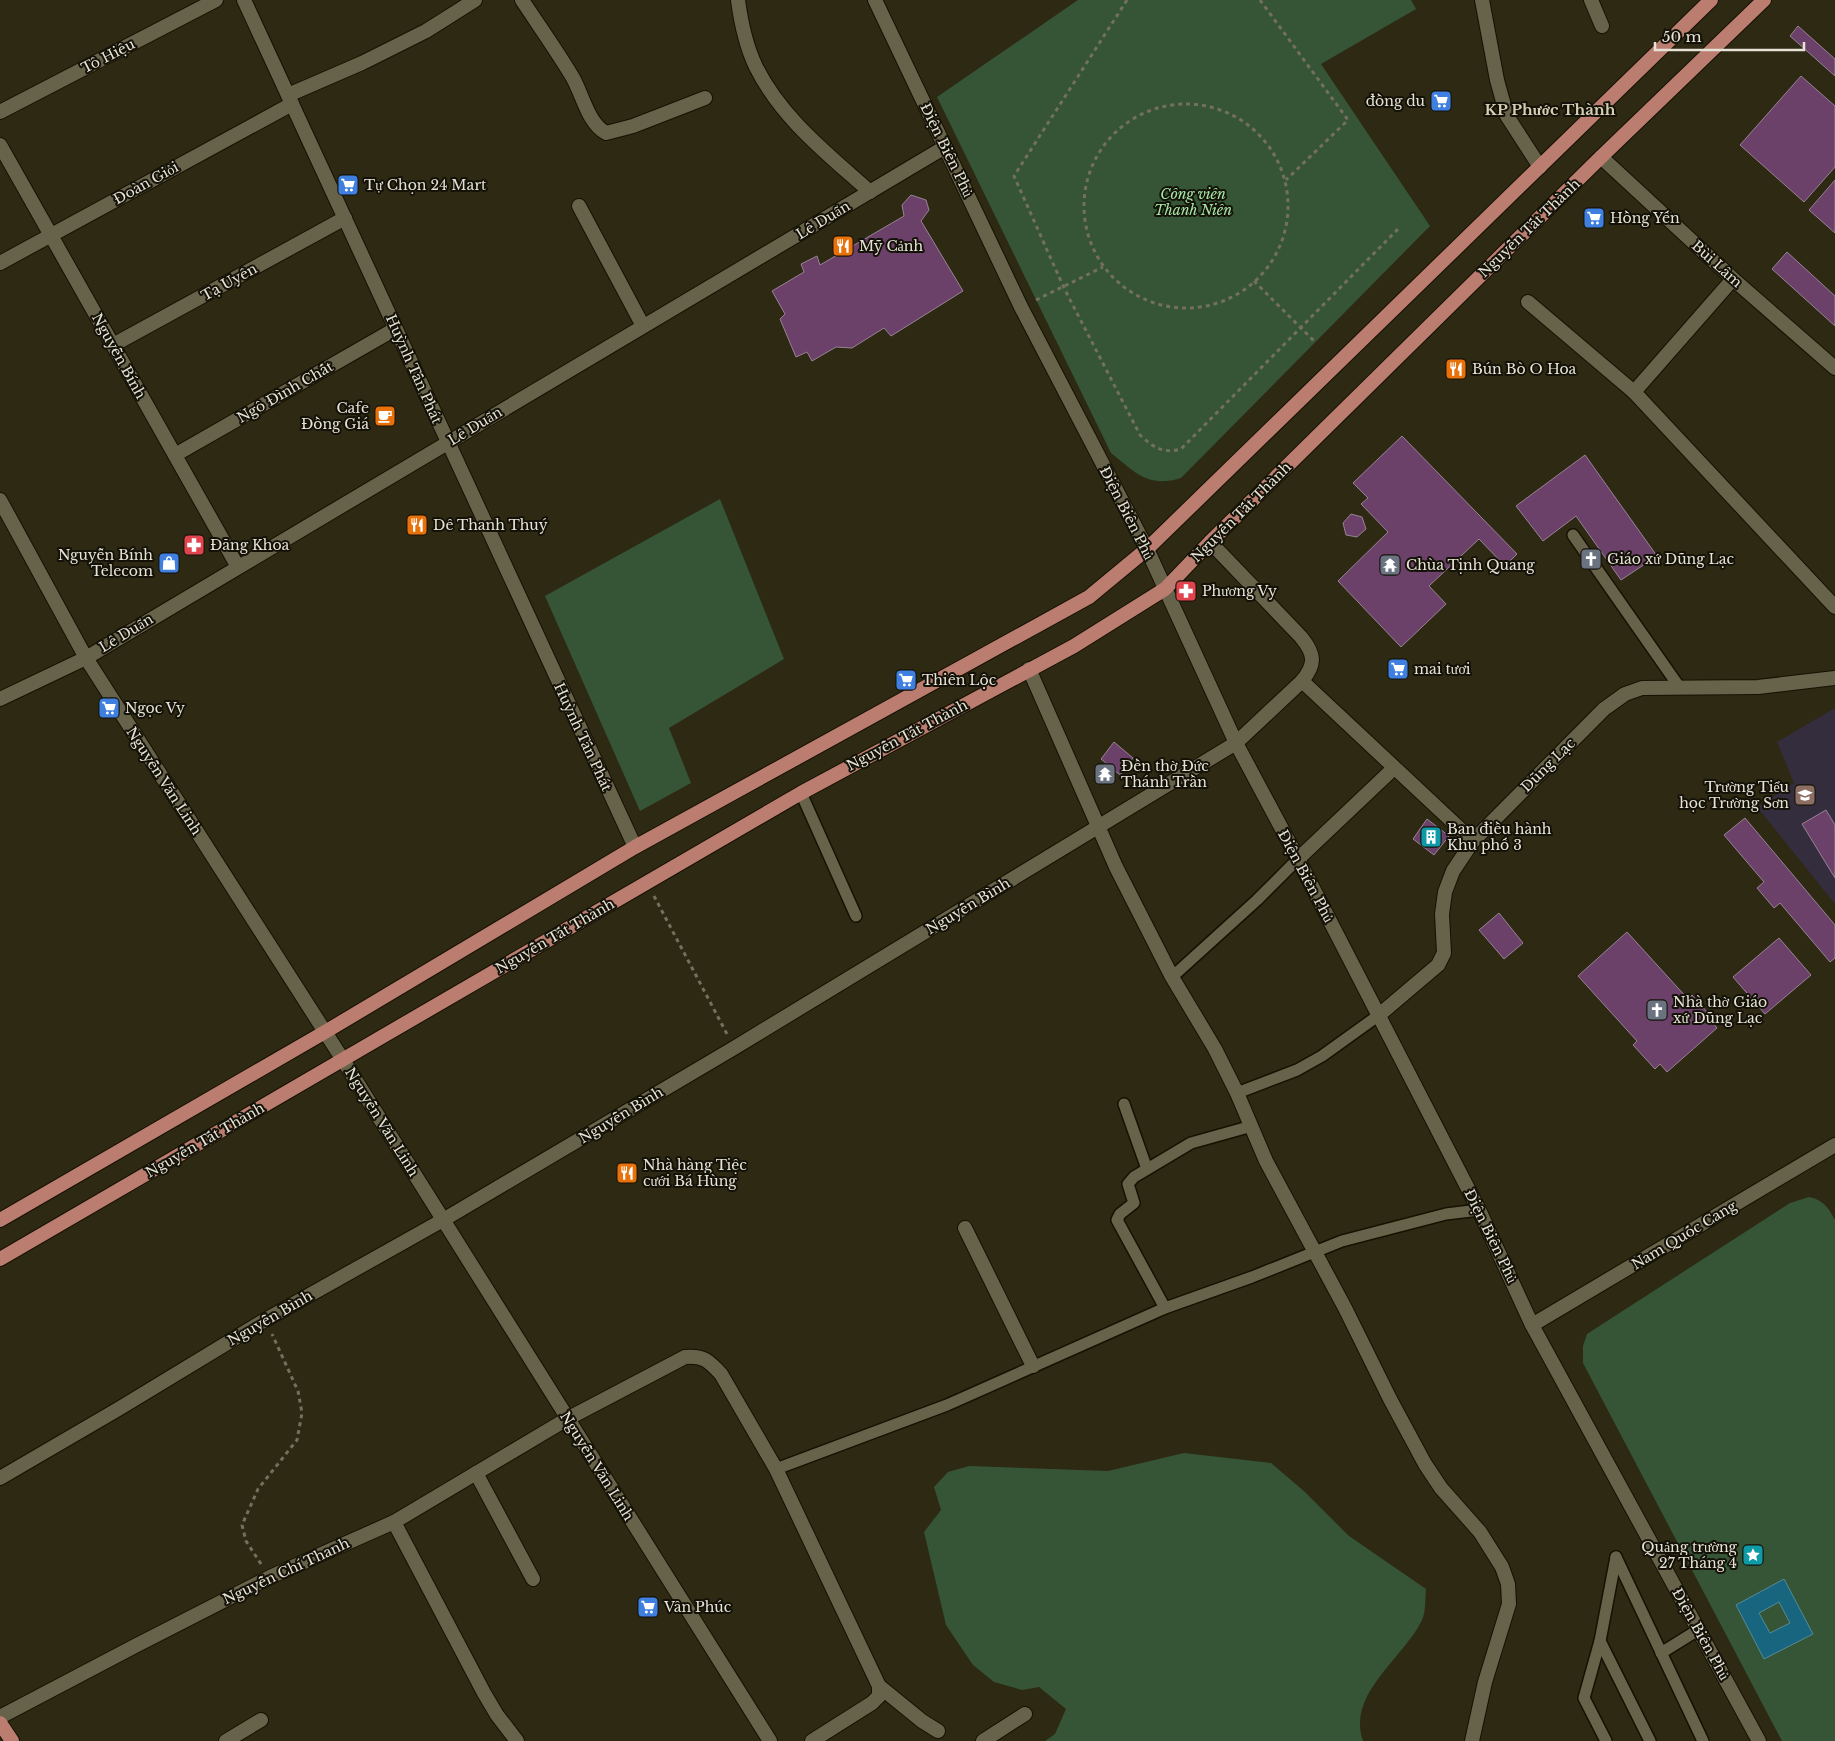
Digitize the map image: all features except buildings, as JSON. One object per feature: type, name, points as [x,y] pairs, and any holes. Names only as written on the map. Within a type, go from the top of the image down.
[{"type":"main road","points":[[0,1220],[325,1032],[634,847],[1090,597],[1147,549],[1711,0]]},
{"type":"main road","name":"Nguyễn Tất Thành","points":[[0,1259],[801,793],[1074,646],[1165,589],[1210,542],[1601,157],[1764,0]]},
{"type":"main road","points":[[0,1723],[12,1741]]},
{"type":"street","name":"Tô Hiệu","points":[[0,112],[216,0]]},
{"type":"street","name":"Huỳnh Tấn Phát","points":[[244,0],[634,847]]},
{"type":"street","name":"Đoàn Giỏi","points":[[0,263],[51,236],[290,99],[426,31],[474,0]]},
{"type":"street","points":[[522,0],[574,80],[594,122],[606,134],[633,126],[705,98]]},
{"type":"street","points":[[738,0],[747,42],[756,67],[770,90],[801,130],[870,192]]},
{"type":"street","name":"Điện Biên Phủ","points":[[875,0],[1022,307],[1147,549],[1236,743],[1479,1210],[1532,1325],[1759,1741]]},
{"type":"street","points":[[1482,0],[1496,80],[1507,116],[1540,167]]},
{"type":"street","points":[[1591,0],[1602,26]]},
{"type":"street","name":"Nguyễn Bính","points":[[0,145],[238,567]]},
{"type":"street","name":"Lê Duẩn","points":[[0,699],[86,658],[946,147]]},
{"type":"street","name":"Bùi Lâm","points":[[1601,157],[1835,368]]},
{"type":"street","points":[[579,206],[643,326]]},
{"type":"street","name":"Tạ Uyên","points":[[113,345],[345,218]]},
{"type":"street","points":[[1634,392],[1734,278]]},
{"type":"street","points":[[1528,302],[1634,392],[1835,607]]},
{"type":"street","name":"Ngô Đình Chất","points":[[175,455],[395,329]]},
{"type":"street","name":"Nguyễn Văn Linh","points":[[0,500],[86,658],[343,1060],[770,1741]]},
{"type":"street","points":[[1210,542],[1302,636],[1309,646],[1313,660],[1310,671],[1302,681],[1473,841]]},
{"type":"street","points":[[1029,669],[1116,867],[1172,977],[1215,1049],[1238,1093],[1266,1161],[1424,1464],[1441,1488],[1480,1532],[1493,1550],[1502,1568],[1508,1584],[1509,1604],[1485,1682],[1472,1741]]},
{"type":"street","name":"Dũng Lạc","points":[[1378,1015],[1438,965],[1444,952],[1442,914],[1445,892],[1453,871],[1473,841],[1604,709],[1625,694],[1642,688],[1758,687],[1835,678]]},
{"type":"street","name":"Nguyễn Bình","points":[[0,1478],[129,1403],[265,1320],[443,1220],[734,1048],[1236,743],[1302,681]]},
{"type":"street","points":[[1298,859],[1394,768]]},
{"type":"street","name":"Nam Quốc Cang","points":[[1532,1325],[1835,1145]]},
{"type":"street","points":[[964,1228],[1034,1366]]},
{"type":"street","name":"Nguyễn Chí Thanh","points":[[0,1717],[270,1576],[394,1522],[567,1419],[685,1357],[697,1356],[711,1362],[721,1374],[776,1469],[879,1686]]},
{"type":"street","points":[[476,1473],[533,1580]]},
{"type":"street","points":[[394,1522],[484,1692],[497,1715],[517,1741]]},
{"type":"street","points":[[879,1686],[922,1721],[938,1731]]},
{"type":"street","points":[[812,1741],[872,1703],[879,1696],[879,1686]]},
{"type":"street","points":[[982,1741],[1025,1714]]},
{"type":"street","points":[[226,1741],[261,1720]]},
{"type":"lane","points":[[1572,535],[1680,688]]},
{"type":"lane","points":[[801,793],[856,916]]},
{"type":"lane","points":[[1172,977],[1257,900],[1298,859]]},
{"type":"lane","points":[[1238,1093],[1297,1070],[1322,1056],[1378,1015]]},
{"type":"lane","points":[[1124,1104],[1147,1169]]},
{"type":"lane","points":[[1165,1308],[1117,1220],[1120,1214],[1134,1202],[1128,1184],[1134,1177],[1191,1143],[1252,1126]]},
{"type":"lane","points":[[776,1469],[947,1404],[1165,1308],[1252,1277],[1342,1241],[1409,1222],[1446,1214],[1479,1210]]},
{"type":"lane","points":[[1606,1741],[1584,1698],[1600,1640],[1616,1557],[1703,1741]]},
{"type":"lane","points":[[1661,1653],[1698,1630]]},
{"type":"lane","points":[[1600,1640],[1650,1741]]},
{"type":"path","points":[[1127,0],[1014,176],[1064,288],[1140,435],[1151,445],[1170,452],[1181,449],[1400,227]]},
{"type":"path","points":[[1260,0],[1348,120],[1286,180]]},
{"type":"path","points":[[1200,104],[1238,117],[1266,141],[1286,180],[1288,222],[1275,259],[1244,291],[1212,306],[1169,308],[1133,295],[1103,267],[1086,231],[1084,189],[1097,153],[1120,125],[1160,106],[1200,104]]},
{"type":"path","points":[[1022,307],[1064,288],[1103,267]]},
{"type":"path","points":[[1254,281],[1315,342]]},
{"type":"path","points":[[647,882],[734,1048]]},
{"type":"path","points":[[265,1320],[298,1391],[302,1413],[297,1440],[258,1490],[242,1525],[246,1542],[270,1576]]},
{"type":"shaded area","name":"Trường Tiểu học Trường Sơn","points":[[1835,708],[1835,904],[1757,807],[1794,783],[1777,742]]},
{"type":"green space","name":"Công viên Thanh Niên","points":[[1078,0],[1411,0],[1416,9],[1321,64],[1430,226],[1181,478],[1170,481],[1151,480],[1143,477],[1111,453],[937,97]]},
{"type":"green space","points":[[720,499],[784,659],[669,728],[691,783],[640,811],[545,596]]},
{"type":"green space","name":"Quảng trường 27 Tháng 4","points":[[1809,1197],[1825,1205],[1835,1220],[1835,1741],[1782,1741],[1583,1363],[1583,1346],[1587,1334],[1790,1203]]},
{"type":"green space","points":[[1184,1453],[1271,1463],[1305,1492],[1349,1536],[1426,1589],[1425,1609],[1422,1620],[1414,1634],[1369,1692],[1360,1724],[1363,1741],[1045,1741],[1055,1734],[1066,1709],[1039,1687],[1022,1690],[994,1682],[973,1665],[946,1625],[924,1532],[941,1510],[934,1487],[948,1472],[969,1466],[1108,1471]]},
{"type":"water","points":[[1784,1579],[1813,1634],[1764,1659],[1736,1605]],"holes":[[[1779,1602],[1790,1623],[1770,1633],[1759,1613]]]},
{"type":"place","name":"đồng du","points":[[1441,101]]},
{"type":"place","name":"Tự Chọn 24 Mart","points":[[348,185]]},
{"type":"place","name":"Hồng Yến","points":[[1594,218]]},
{"type":"place","name":"Mỹ Cảnh","points":[[843,246]]},
{"type":"place","name":"Bún Bò O Hoa","points":[[1456,369]]},
{"type":"place","name":"Cafe Đồng Giá","points":[[385,416]]},
{"type":"place","name":"Dê Thanh Thuý","points":[[417,525]]},
{"type":"place","name":"Đăng Khoa","points":[[194,545]]},
{"type":"place","name":"Giáo xứ Dũng Lạc","points":[[1591,559]]},
{"type":"place","name":"Nguyễn Bính Telecom","points":[[169,563]]},
{"type":"place","name":"Chùa Tịnh Quang","points":[[1390,565]]},
{"type":"place","name":"Phương Vy","points":[[1186,591]]},
{"type":"place","name":"mai tươi","points":[[1398,669]]},
{"type":"place","name":"Thiên Lộc","points":[[906,680]]},
{"type":"place","name":"Ngọc Vy","points":[[109,708]]},
{"type":"place","name":"Đền thờ Đức Thánh Trần","points":[[1105,774]]},
{"type":"place","name":"Trường Tiểu học Trường Sơn","points":[[1805,795]]},
{"type":"place","name":"Ban điều hành Khu phố 3","points":[[1431,837]]},
{"type":"place","name":"Nhà thờ Giáo xứ Dũng Lạc","points":[[1657,1010]]},
{"type":"place","name":"Nhà hàng Tiệc cưới Bá Hùng","points":[[627,1173]]},
{"type":"place","name":"Quảng trường 27 Tháng 4","points":[[1753,1555]]},
{"type":"place","name":"Vân Phúc","points":[[648,1607]]},
{"type":"district","name":"KP Phước Thành","points":[[1550,109]]}]
